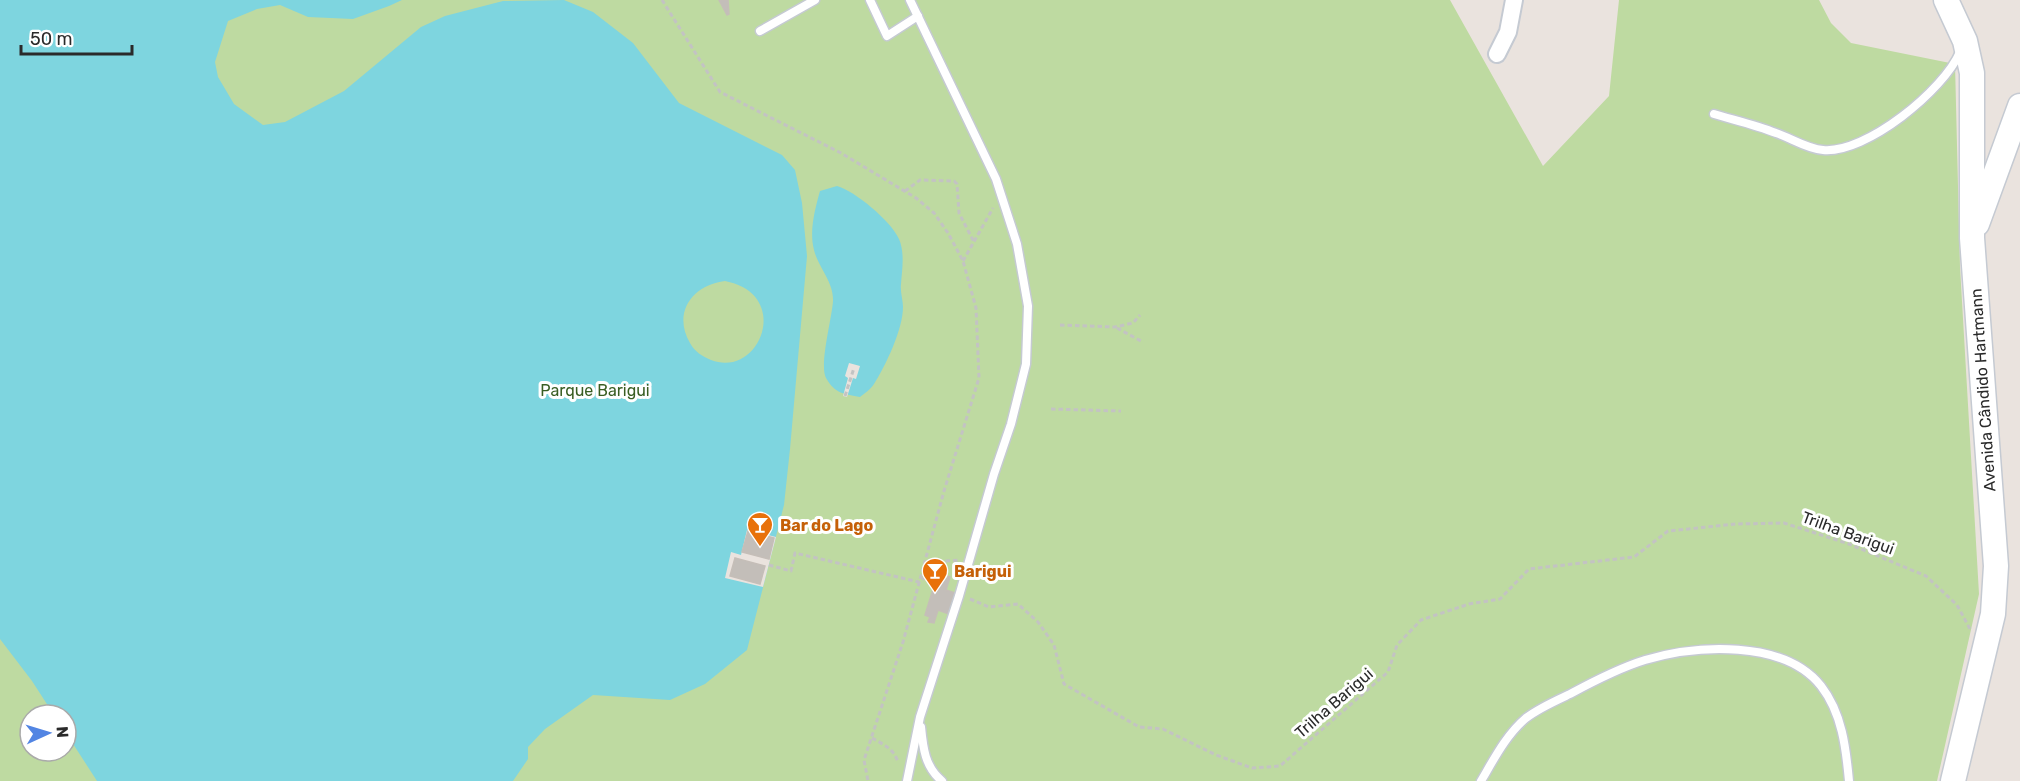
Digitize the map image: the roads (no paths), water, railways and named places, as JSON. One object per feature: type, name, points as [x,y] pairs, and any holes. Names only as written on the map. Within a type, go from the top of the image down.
[{"type":"main road","name":"Avenida Cândido Hartmann","points":[[1946,0],[1965,41],[1972,73],[1972,238],[1996,566],[1994,608],[1953,781]]},
{"type":"main road","points":[[1972,238],[2020,106]]},
{"type":"street","points":[[1497,54],[1508,32],[1514,0]]},
{"type":"lane","points":[[760,31],[815,0]]},
{"type":"lane","points":[[907,781],[920,717],[1011,424],[1026,364],[1028,306],[1017,244],[996,179],[910,0]]},
{"type":"lane","points":[[873,1],[888,36],[918,16]]},
{"type":"lane","points":[[1714,114],[1774,132],[1820,150],[1833,151],[1887,128],[1921,101],[1955,64],[1965,41]]},
{"type":"lane","points":[[1481,781],[1516,728],[1538,710],[1594,681],[1644,661],[1702,649],[1762,653],[1794,666],[1820,685],[1838,718],[1845,742],[1849,781]]},
{"type":"lane","points":[[920,717],[923,751],[933,774],[942,781]]},
{"type":"water","name":"Parque Barigui","points":[[0,0],[402,0],[353,19],[308,17],[280,5],[257,9],[228,21],[215,62],[218,77],[234,104],[263,125],[285,122],[344,91],[421,27],[445,16],[503,1],[564,0],[593,12],[633,43],[679,103],[782,155],[795,170],[802,203],[807,256],[784,505],[747,650],[705,684],[670,700],[593,695],[545,729],[528,747],[528,759],[513,781],[97,781],[78,752],[78,703],[46,703],[0,639]],"holes":[[[725,281],[746,289],[758,302],[763,317],[762,332],[755,347],[743,358],[728,363],[711,360],[692,346],[685,332],[683,321],[685,311],[695,294],[704,288]]]},
{"type":"water","points":[[837,186],[862,200],[881,216],[895,232],[902,250],[903,307],[900,326],[879,376],[871,388],[860,397],[837,390],[829,383],[824,372],[833,294],[814,250],[812,228],[820,191]]},
{"type":"place","name":"Bar do Lago","points":[[760,548]]},
{"type":"place","name":"Barigui","points":[[935,594]]}]
